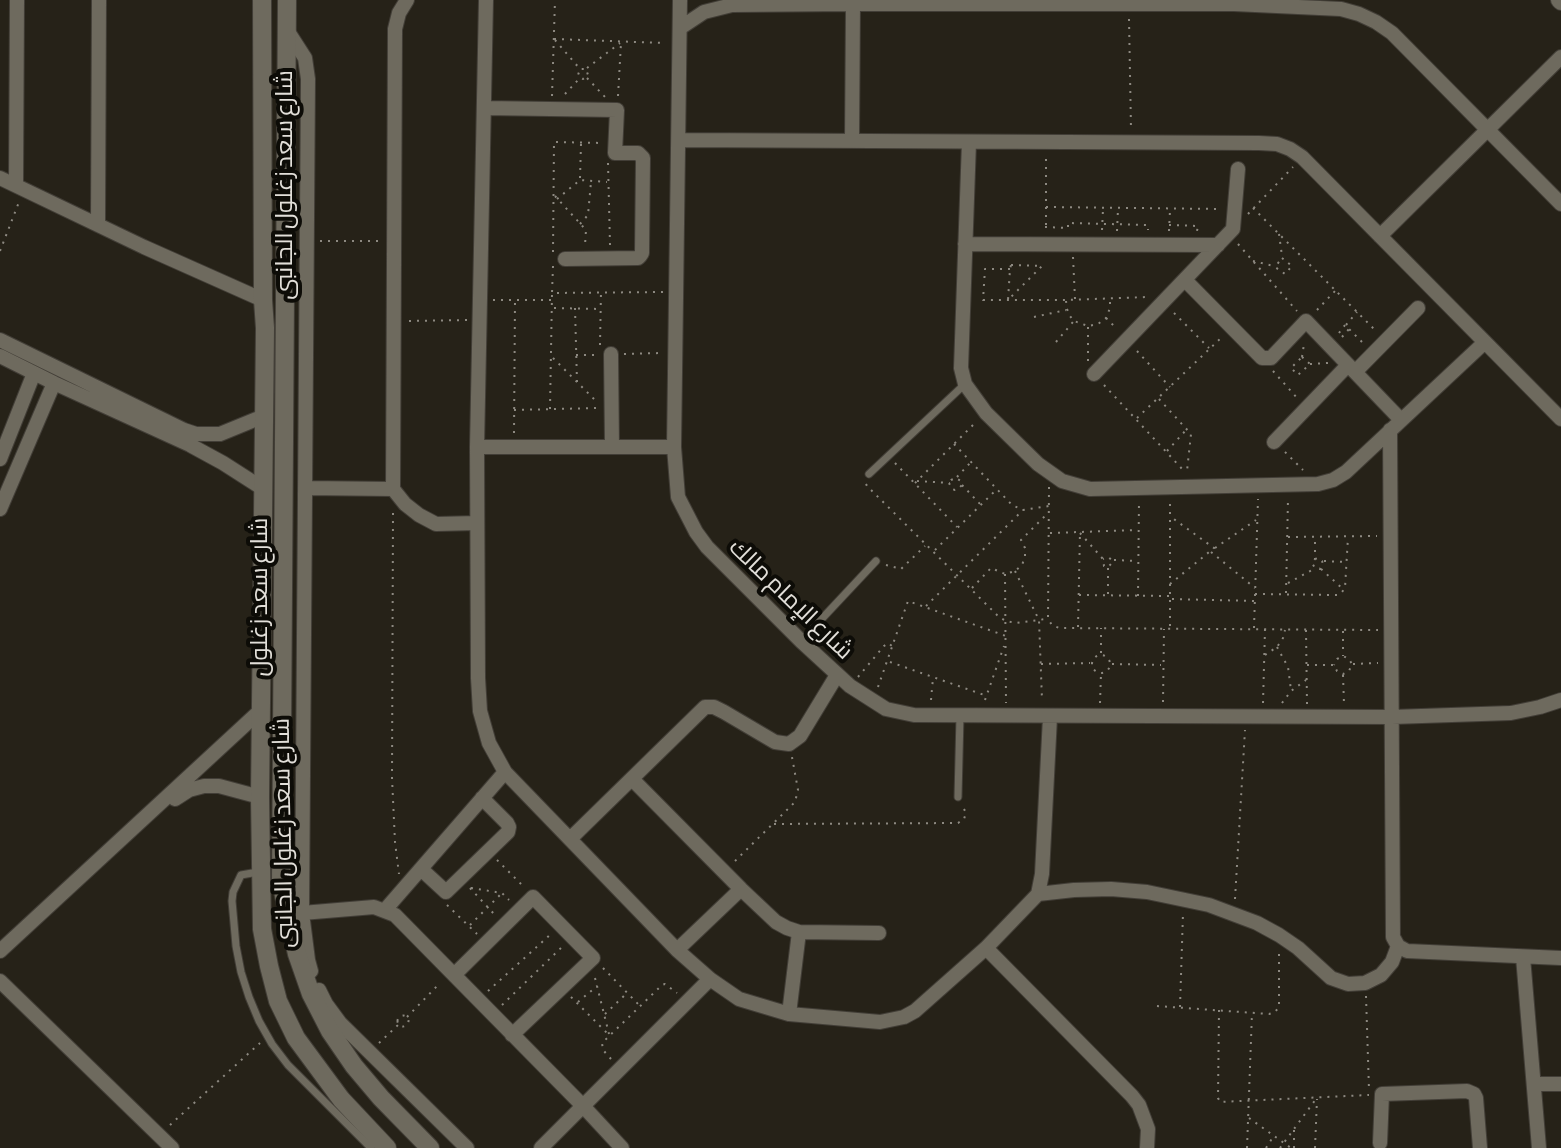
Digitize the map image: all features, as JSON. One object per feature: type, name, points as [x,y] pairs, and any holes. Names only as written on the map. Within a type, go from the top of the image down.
[{"type":"main road","name":"شارع سعد زغلول","points":[[262,0],[265,328],[260,797],[262,929],[278,1001],[296,1038],[341,1099],[387,1148]]},
{"type":"main road","name":"شارع سعد زغلول","points":[[287,0],[281,882],[297,954],[311,994],[330,1031],[381,1098],[430,1148]]},
{"type":"main road","points":[[263,596],[283,596]]},
{"type":"street","points":[[17,0],[20,187]]},
{"type":"street","points":[[98,225],[99,0]]},
{"type":"street","points":[[407,0],[399,13],[395,29],[393,489],[405,504],[436,524],[477,523]]},
{"type":"street","points":[[486,0],[477,447],[477,662],[480,711],[489,743],[505,772],[677,950],[739,999],[789,1014],[880,1022],[904,1017],[915,1011],[986,948],[1038,894],[1042,874],[1046,717]]},
{"type":"street","name":"شارع الإمام مالك","points":[[680,0],[674,447],[678,497],[696,532],[714,554],[850,686],[873,702],[900,713],[929,716],[1392,717],[1511,713],[1561,700]]},
{"type":"street","points":[[680,28],[704,12],[726,3],[1234,4],[1341,9],[1359,14],[1392,33],[1561,204]]},
{"type":"street","points":[[852,141],[853,4]]},
{"type":"street","name":"شارع سعد زغلول الجانبى","points":[[287,30],[308,68],[302,913],[308,960],[315,983],[340,1023],[467,1148]]},
{"type":"street","points":[[1380,236],[1561,57]]},
{"type":"street","points":[[484,108],[617,110],[615,148],[638,153],[643,158],[642,253],[638,258],[565,259]]},
{"type":"street","points":[[679,140],[1268,144],[1290,149],[1302,157],[1561,419]]},
{"type":"street","points":[[969,142],[961,352],[965,384],[986,413],[1049,473],[1062,481],[1090,489],[1318,484],[1333,480],[1346,472],[1485,342]]},
{"type":"street","points":[[1094,374],[1227,236],[1235,209],[1238,169]]},
{"type":"street","points":[[0,178],[263,300]]},
{"type":"street","points":[[965,244],[1117,244],[1169,237],[1227,236]]},
{"type":"street","points":[[1185,280],[1262,358],[1271,358],[1306,321],[1352,368],[1396,425],[1391,535],[1393,937],[1398,946],[1407,951],[1561,958]]},
{"type":"street","points":[[1274,442],[1306,408],[1374,353],[1418,308]]},
{"type":"street","points":[[0,340],[196,434],[220,434],[264,416]]},
{"type":"street","points":[[606,354],[612,447]]},
{"type":"street","points":[[0,356],[198,449],[262,488]]},
{"type":"street","points":[[0,459],[34,373]]},
{"type":"street","points":[[0,509],[54,383]]},
{"type":"street","points":[[477,447],[674,447]]},
{"type":"street","points":[[305,488],[393,489]]},
{"type":"street","points":[[570,839],[705,707],[724,712],[775,742],[789,744],[800,736],[837,675]]},
{"type":"street","points":[[0,951],[261,710]]},
{"type":"street","points":[[385,910],[505,772]]},
{"type":"street","points":[[632,779],[776,922],[799,932],[879,933]]},
{"type":"street","points":[[0,964],[176,798],[204,786],[219,786],[260,797]]},
{"type":"street","points":[[421,869],[446,892],[508,832],[509,827],[482,798]]},
{"type":"street","points":[[677,950],[741,889]]},
{"type":"street","points":[[1038,894],[1111,889],[1183,898],[1234,914],[1279,935],[1331,978],[1348,984],[1365,983],[1381,975],[1392,962],[1398,946]]},
{"type":"street","points":[[452,973],[533,897],[573,937],[592,960],[512,1035]]},
{"type":"street","points":[[302,913],[374,907],[395,915],[622,1148]]},
{"type":"street","points":[[789,1014],[799,932]]},
{"type":"street","points":[[986,948],[1139,1105],[1148,1129],[1147,1148]]},
{"type":"street","points":[[1523,957],[1539,1148]]},
{"type":"street","points":[[541,1148],[710,979]]},
{"type":"street","points":[[0,981],[172,1148]]},
{"type":"street","points":[[1534,1084],[1561,1084]]},
{"type":"street","points":[[1380,1143],[1382,1094],[1467,1091],[1476,1098],[1480,1148]]},
{"type":"lane","points":[[869,474],[965,384]]},
{"type":"lane","points":[[801,641],[876,561]]},
{"type":"lane","points":[[958,797],[960,716]]},
{"type":"lane","points":[[260,872],[241,875],[233,892],[232,910],[241,972],[254,1009],[288,1065],[371,1148]]},
{"type":"path","points":[[551,109],[555,0]]},
{"type":"path","points":[[1129,5],[1131,142]]},
{"type":"path","points":[[554,39],[680,44]]},
{"type":"path","points":[[554,39],[580,69],[586,69],[621,41]]},
{"type":"path","points":[[617,110],[621,41]]},
{"type":"path","points":[[580,69],[580,78]]},
{"type":"path","points":[[586,69],[586,77]]},
{"type":"path","points":[[551,109],[580,78],[586,77]]},
{"type":"path","points":[[586,77],[617,110]]},
{"type":"path","points":[[550,409],[554,142],[615,148],[608,162],[610,258]]},
{"type":"path","points":[[1046,142],[1046,244]]},
{"type":"path","points":[[580,180],[581,143]]},
{"type":"path","points":[[1302,157],[1227,236],[1306,321],[1335,291]]},
{"type":"path","points":[[557,199],[580,180],[609,182]]},
{"type":"path","points":[[580,224],[588,215],[592,181]]},
{"type":"path","points":[[0,251],[20,187]]},
{"type":"path","points":[[554,195],[586,230],[584,259]]},
{"type":"path","points":[[1046,207],[1235,209]]},
{"type":"path","points":[[1101,244],[1103,208]]},
{"type":"path","points":[[1117,244],[1118,208]]},
{"type":"path","points":[[1045,227],[1068,228],[1068,223],[1148,225],[1148,230],[1169,237],[1170,208]]},
{"type":"path","points":[[1253,208],[1386,341]]},
{"type":"path","points":[[1169,225],[1198,226],[1197,232]]},
{"type":"path","points":[[1252,261],[1275,267],[1285,274],[1292,266],[1282,258],[1278,233]]},
{"type":"path","points":[[306,241],[395,241]]},
{"type":"path","points":[[1072,244],[1075,299]]},
{"type":"path","points":[[1275,267],[1282,258]]},
{"type":"path","points":[[1011,265],[1042,266],[1008,300],[1011,265]]},
{"type":"path","points":[[1010,269],[985,269],[983,300],[1166,299],[1210,349]]},
{"type":"path","points":[[552,293],[676,291]]},
{"type":"path","points":[[601,292],[606,354]]},
{"type":"path","points":[[1066,300],[1074,321],[1088,326],[1106,318],[1110,298]]},
{"type":"path","points":[[480,300],[552,300]]},
{"type":"path","points":[[514,447],[515,300]]},
{"type":"path","points":[[552,308],[601,309]]},
{"type":"path","points":[[575,308],[577,382]]},
{"type":"path","points":[[1034,317],[1067,309]]},
{"type":"path","points":[[1349,329],[1343,337],[1338,333],[1357,312]]},
{"type":"path","points":[[1106,318],[1170,387]]},
{"type":"path","points":[[394,322],[480,319]]},
{"type":"path","points":[[1056,342],[1074,321]]},
{"type":"path","points":[[1345,325],[1374,353]]},
{"type":"path","points":[[1088,326],[1088,365],[1186,473],[1191,434],[1158,398]]},
{"type":"path","points":[[1136,419],[1232,328]]},
{"type":"path","points":[[514,410],[603,408],[551,356]]},
{"type":"path","points":[[1302,357],[1310,364],[1298,375],[1291,368],[1302,357]]},
{"type":"path","points":[[1262,358],[1306,408]]},
{"type":"path","points":[[916,482],[986,413]]},
{"type":"path","points":[[1166,452],[1187,429]]},
{"type":"path","points":[[1274,442],[1318,484]]},
{"type":"path","points":[[954,444],[1012,505],[1023,510],[1049,506]]},
{"type":"path","points":[[888,456],[957,527]]},
{"type":"path","points":[[916,482],[949,483],[971,462]]},
{"type":"path","points":[[1049,473],[1048,619],[1052,625],[1059,628],[1391,630]]},
{"type":"path","points":[[869,474],[867,486],[999,617],[1016,623],[1048,619]]},
{"type":"path","points":[[956,478],[981,505]]},
{"type":"path","points":[[949,483],[955,490],[962,485]]},
{"type":"path","points":[[1286,594],[1288,485]]},
{"type":"path","points":[[1254,628],[1258,486]]},
{"type":"path","points":[[1170,487],[1170,628]]},
{"type":"path","points":[[1138,596],[1139,488]]},
{"type":"path","points":[[393,489],[392,778],[401,891]]},
{"type":"path","points":[[934,551],[997,489]]},
{"type":"path","points":[[925,607],[1023,510]]},
{"type":"path","points":[[971,589],[991,568],[1005,574],[1022,565],[1025,548],[1021,540],[1049,512]]},
{"type":"path","points":[[1170,517],[1214,548]]},
{"type":"path","points":[[1170,584],[1214,548],[1257,520]]},
{"type":"path","points":[[1048,533],[1138,530]]},
{"type":"path","points":[[1080,532],[1103,559],[1104,566],[1108,567]]},
{"type":"path","points":[[1078,628],[1080,532]]},
{"type":"path","points":[[1287,537],[1391,535]]},
{"type":"path","points":[[1315,537],[1315,559],[1312,563],[1315,568]]},
{"type":"path","points":[[1255,594],[1337,595],[1344,590],[1348,537]]},
{"type":"path","points":[[876,561],[901,569],[926,545]]},
{"type":"path","points":[[1210,551],[1255,588]]},
{"type":"path","points":[[1103,559],[1138,561]]},
{"type":"path","points":[[1315,559],[1347,562]]},
{"type":"path","points":[[1108,596],[1108,567],[1112,560]]},
{"type":"path","points":[[1320,569],[1322,561]]},
{"type":"path","points":[[1286,584],[1315,568],[1344,590]]},
{"type":"path","points":[[1015,571],[1039,620],[1046,717]]},
{"type":"path","points":[[1005,574],[1006,716]]},
{"type":"path","points":[[1079,595],[1255,601]]},
{"type":"path","points":[[873,702],[908,601],[1006,636]]},
{"type":"path","points":[[1101,628],[1101,654]]},
{"type":"path","points":[[1163,717],[1164,628]]},
{"type":"path","points":[[1265,628],[1269,716]]},
{"type":"path","points":[[1264,655],[1277,647],[1285,629]]},
{"type":"path","points":[[1306,629],[1307,716]]},
{"type":"path","points":[[1343,630],[1343,656]]},
{"type":"path","points":[[979,716],[1006,641]]},
{"type":"path","points":[[850,686],[884,646],[888,643],[892,647]]},
{"type":"path","points":[[1277,647],[1288,667],[1291,691]]},
{"type":"path","points":[[1101,654],[1108,657],[1111,664],[1108,671],[1101,673],[1094,670],[1092,663],[1094,657],[1101,654]]},
{"type":"path","points":[[1343,656],[1352,664]]},
{"type":"path","points":[[1334,665],[1343,656]]},
{"type":"path","points":[[887,661],[987,696]]},
{"type":"path","points":[[1352,664],[1391,662]]},
{"type":"path","points":[[1041,664],[1092,663]]},
{"type":"path","points":[[1111,664],[1164,665]]},
{"type":"path","points":[[1343,674],[1349,671],[1352,664]]},
{"type":"path","points":[[1307,665],[1334,665]]},
{"type":"path","points":[[1334,665],[1343,674]]},
{"type":"path","points":[[1099,717],[1101,673]]},
{"type":"path","points":[[1343,674],[1345,716]]},
{"type":"path","points":[[929,716],[933,677]]},
{"type":"path","points":[[1269,716],[1291,691],[1307,679]]},
{"type":"path","points":[[1234,914],[1246,716]]},
{"type":"path","points":[[724,872],[795,802],[798,790],[789,744]]},
{"type":"path","points":[[774,824],[958,823],[966,813],[958,797]]},
{"type":"path","points":[[488,851],[533,897]]},
{"type":"path","points":[[505,925],[470,888],[502,893],[520,910]]},
{"type":"path","points":[[446,892],[440,898],[486,943]]},
{"type":"path","points":[[469,926],[502,893]]},
{"type":"path","points":[[1180,1008],[1183,898]]},
{"type":"path","points":[[479,1000],[561,925]]},
{"type":"path","points":[[1157,1006],[1275,1012],[1279,1007],[1279,935]]},
{"type":"path","points":[[492,1014],[573,937]]},
{"type":"path","points":[[592,960],[610,1036]]},
{"type":"path","points":[[592,960],[640,1006]]},
{"type":"path","points":[[407,1017],[452,973]]},
{"type":"path","points":[[1219,1010],[1220,1102],[1369,1095],[1365,983]]},
{"type":"path","points":[[620,1069],[601,1046],[640,1006],[665,984],[687,1002]]},
{"type":"path","points":[[577,1003],[597,986]]},
{"type":"path","points":[[562,988],[610,1036]]},
{"type":"path","points":[[604,1015],[627,993]]},
{"type":"path","points":[[1247,1148],[1252,1012]]},
{"type":"path","points":[[398,1025],[399,1016],[407,1017]]},
{"type":"path","points":[[398,1025],[407,1025],[407,1017]]},
{"type":"path","points":[[370,1052],[398,1025]]},
{"type":"path","points":[[159,1135],[268,1036]]},
{"type":"path","points":[[1280,1148],[1317,1098]]},
{"type":"path","points":[[1315,1148],[1317,1098]]},
{"type":"path","points":[[1248,1118],[1292,1148],[1294,1128]]},
{"type":"path","points":[[1266,1148],[1273,1136]]}]
